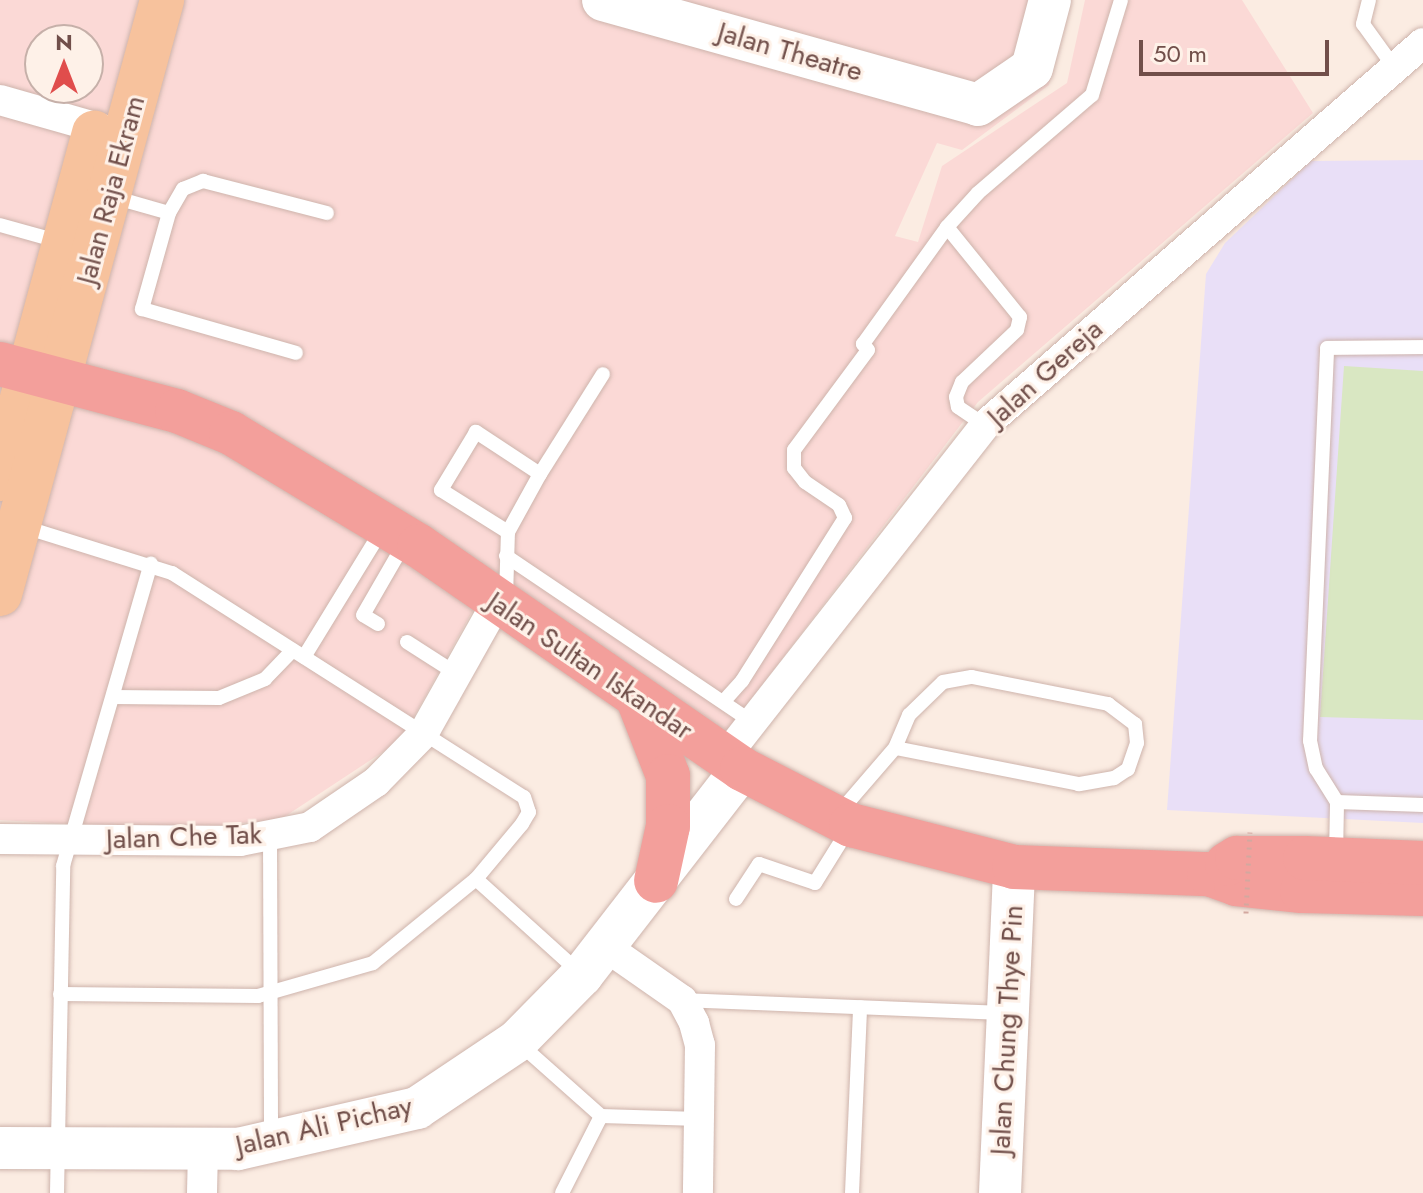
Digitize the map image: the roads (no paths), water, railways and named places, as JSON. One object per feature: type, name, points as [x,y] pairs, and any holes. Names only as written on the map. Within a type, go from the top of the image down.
[{"type":"highway","name":"Jalan Sultan Iskandar","points":[[30,372],[204,421],[396,532],[501,607],[733,763],[843,821],[1014,867],[1209,874],[1236,884],[1302,891],[1423,894]]},
{"type":"highway","points":[[638,699],[668,776],[668,826],[656,881]]},
{"type":"highway","name":"Jalan Sultan Iskandar","points":[[1209,874],[1237,858],[1423,863]]},
{"type":"main road","name":"Jalan Raja Ekram","points":[[30,372],[109,196],[111,132],[132,0]]},
{"type":"main road","name":"Jalan Raja Ekram","points":[[30,372],[63,243],[111,132],[162,0]]},
{"type":"main road","points":[[0,479],[30,372]]},
{"type":"main road","points":[[0,594],[18,525],[30,372]]},
{"type":"street","name":"Jalan Theatre","points":[[603,0],[978,105],[1032,68],[1050,0]]},
{"type":"street","name":"Jalan Gereja","points":[[733,763],[754,723],[985,425],[1423,43]]},
{"type":"street","points":[[0,100],[111,132]]},
{"type":"street","name":"Jalan Che Tak","points":[[0,839],[240,841],[310,827],[376,782],[423,734],[457,674],[501,607]]},
{"type":"street","name":"Jalan Ali Pichay","points":[[0,1148],[203,1150],[271,1143],[417,1108],[517,1041],[594,961],[656,881],[733,763]]},
{"type":"street","name":"Jalan Chung Thye Pin","points":[[1000,1193],[1014,867]]},
{"type":"street","points":[[594,961],[682,1000],[700,1045],[698,1193]]},
{"type":"street","points":[[202,1193],[203,1150]]},
{"type":"lane","points":[[724,701],[742,681],[845,518],[839,505],[800,475],[794,450],[868,350],[863,344],[947,227],[978,193],[1092,95],[1121,0]]},
{"type":"lane","points":[[1369,0],[1363,24],[1394,67]]},
{"type":"lane","points":[[296,353],[142,309],[169,213],[183,189],[203,181],[327,213]]},
{"type":"lane","points":[[109,196],[169,213]]},
{"type":"lane","points":[[0,225],[63,243]]},
{"type":"lane","points":[[947,227],[1020,317],[1017,330],[962,382],[956,397],[958,407],[985,425]]},
{"type":"lane","points":[[1337,860],[1337,802],[1316,769],[1310,741],[1327,348],[1423,347]]},
{"type":"lane","points":[[501,607],[508,532],[540,474],[603,374]]},
{"type":"lane","points":[[508,532],[441,490],[476,432],[540,474]]},
{"type":"lane","points":[[18,525],[151,564],[298,654],[527,804],[522,824],[476,879],[373,963],[270,992],[60,994]]},
{"type":"lane","points":[[378,624],[363,615],[396,532]]},
{"type":"lane","points":[[113,697],[219,698],[265,679],[298,654],[396,532]]},
{"type":"lane","points":[[506,556],[754,723]]},
{"type":"lane","points":[[57,1193],[63,866],[151,564]]},
{"type":"lane","points":[[407,642],[457,674]]},
{"type":"lane","points":[[736,899],[759,864],[815,883],[843,821],[895,748],[909,715],[943,682],[972,677],[1108,704],[1135,724],[1137,743],[1128,769],[1114,778],[1079,784],[895,748]]},
{"type":"lane","points":[[1337,802],[1423,805]]},
{"type":"lane","points":[[270,835],[271,1143]]},
{"type":"lane","points":[[476,879],[594,961]]},
{"type":"lane","points":[[682,1000],[1008,1013]]},
{"type":"lane","points":[[852,1193],[860,1007]]},
{"type":"lane","points":[[517,1041],[601,1116],[699,1119]]},
{"type":"lane","points":[[562,1193],[601,1116]]}]
